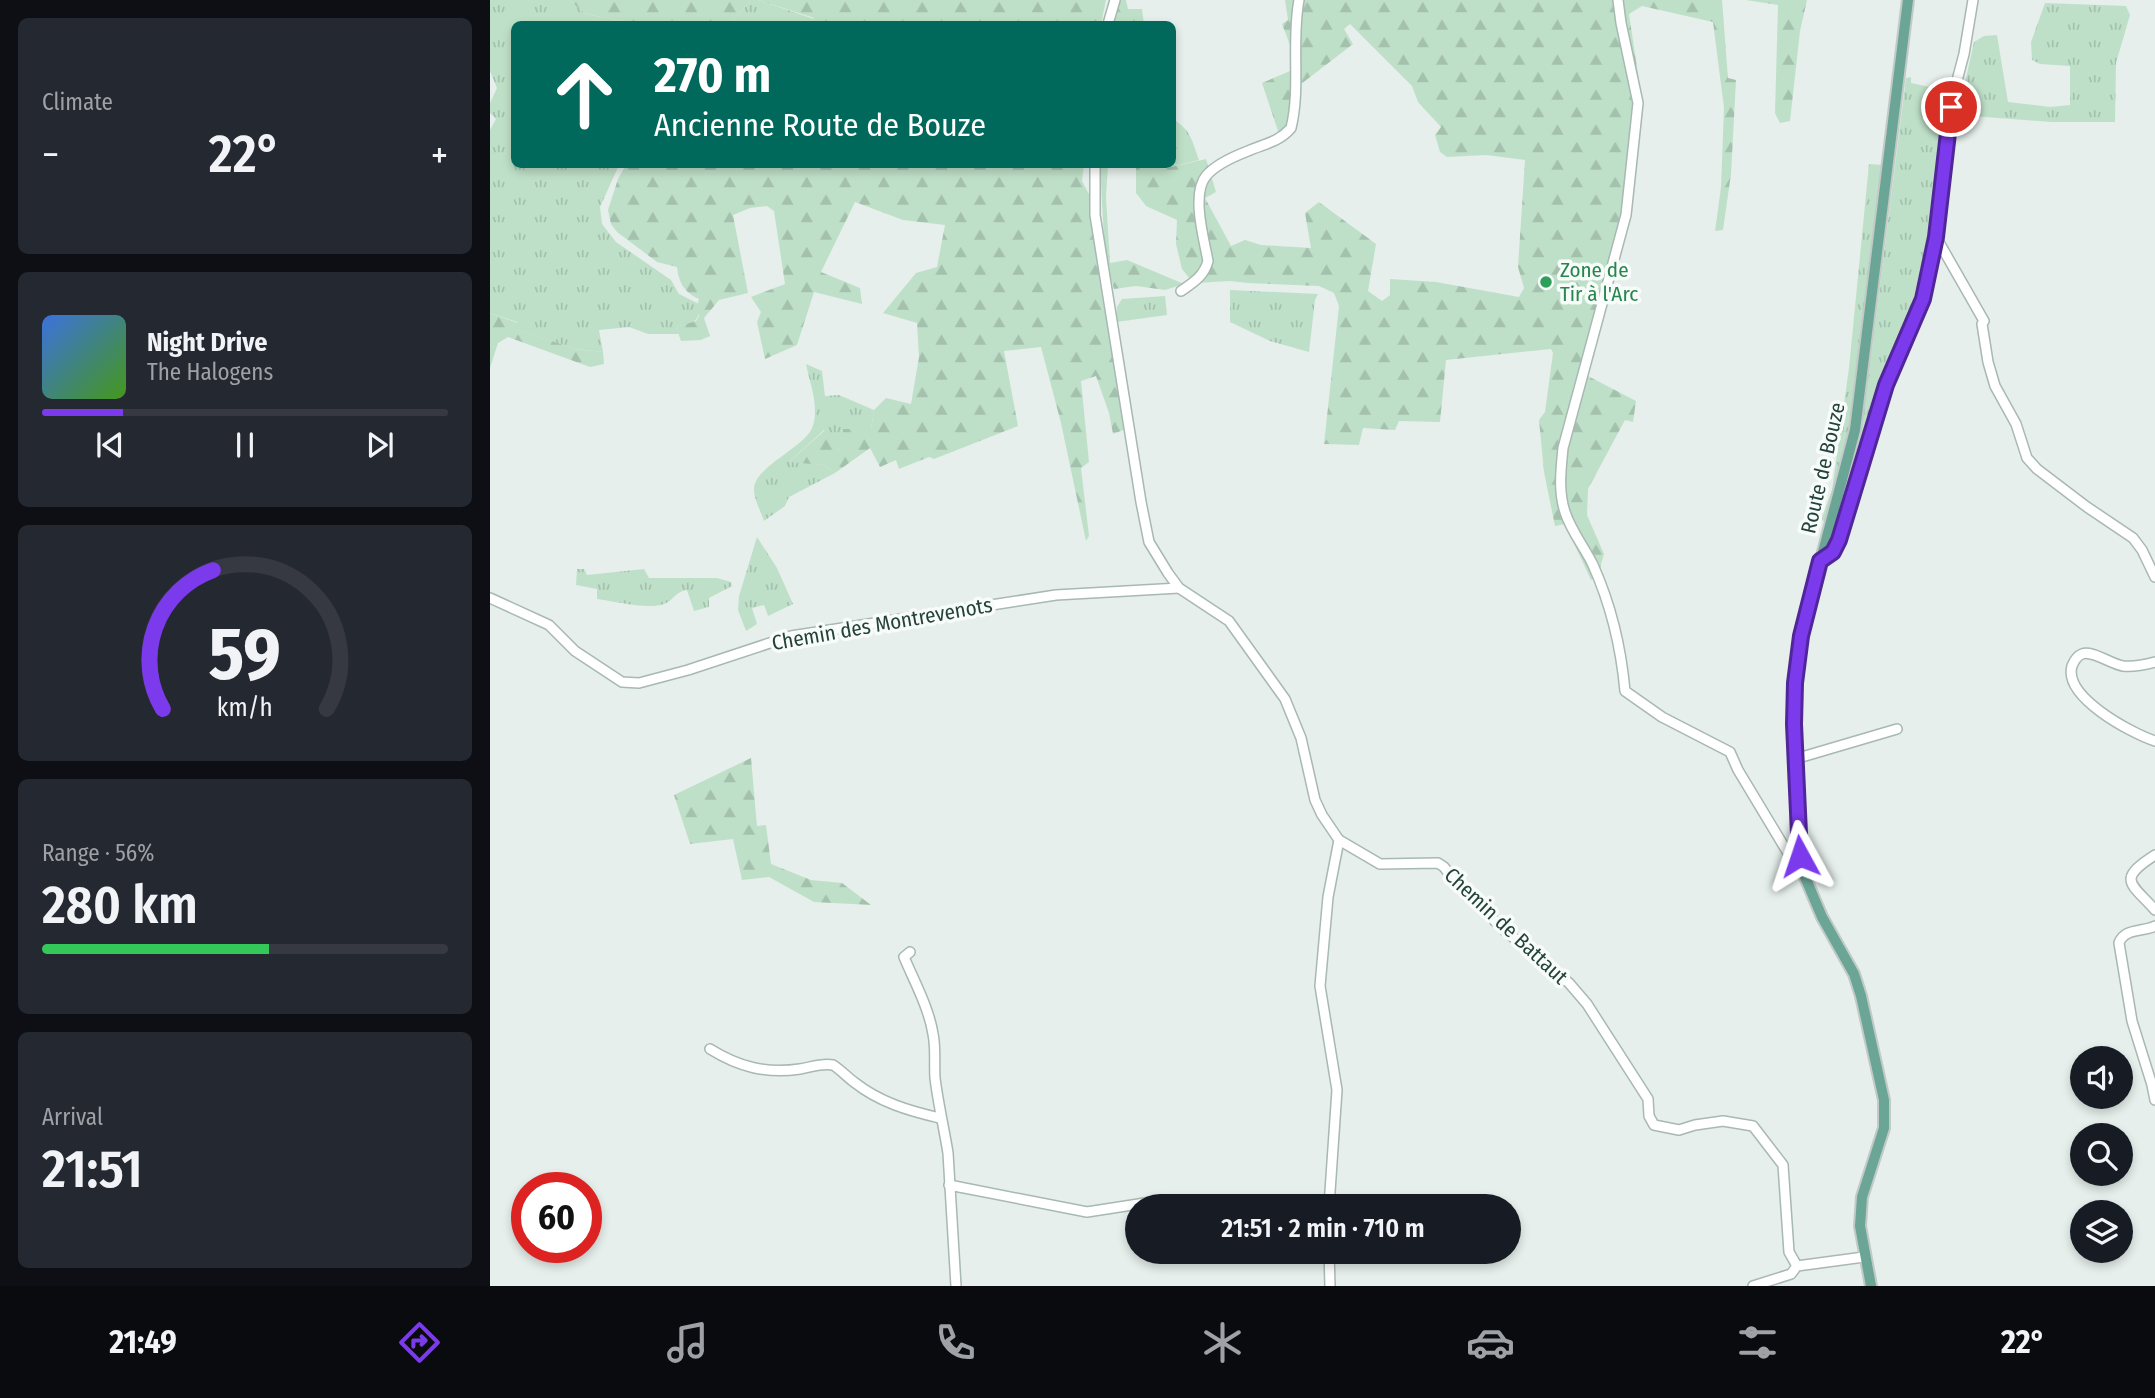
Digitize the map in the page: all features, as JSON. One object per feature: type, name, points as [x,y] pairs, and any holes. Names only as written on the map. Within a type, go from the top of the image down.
[{"type":"main road","name":"Route de Bouze","points":[[1871,1286],[1860,1226],[1862,1197],[1884,1128],[1884,1100],[1854,974],[1816,906],[1802,870],[1798,842],[1795,683],[1801,636],[1855,430],[1908,0]]},
{"type":"street","points":[[1109,21],[1115,0]]},
{"type":"street","points":[[1181,290],[1196,281],[1208,261],[1198,197],[1206,175],[1246,152],[1277,141],[1291,128],[1299,0]]},
{"type":"street","points":[[1618,0],[1620,23],[1638,103],[1637,116],[1626,215],[1563,448],[1560,484],[1565,513],[1593,566],[1616,630],[1625,691],[1662,717],[1730,752],[1797,868],[1802,870]]},
{"type":"street","points":[[1820,561],[1833,552],[1846,523],[1886,385],[1923,299],[1936,237],[1951,107],[1973,0]]},
{"type":"street","points":[[1095,168],[1095,215],[1141,502],[1150,542],[1179,588]]},
{"type":"street","points":[[1936,237],[1984,321],[1982,324],[1988,362],[1995,386],[2016,424],[2027,458],[2037,469],[2087,507],[2133,538],[2155,577]]},
{"type":"street","name":"Chemin des Montrevenots","points":[[490,598],[549,625],[575,651],[622,681],[639,683],[791,636],[1056,595],[1179,588]]},
{"type":"street","name":"Chemin de Battaut","points":[[1179,588],[1229,621],[1285,699],[1301,738],[1315,800],[1322,816],[1339,840],[1380,864],[1438,863],[1444,867],[1457,884],[1503,929],[1569,983],[1587,1004],[1648,1099],[1649,1116],[1654,1125],[1679,1130],[1723,1121],[1753,1126],[1783,1165],[1789,1252],[1797,1266]]},
{"type":"street","points":[[2155,662],[2124,666],[2089,653],[2081,654],[2071,670],[2075,686],[2091,704],[2141,736],[2155,741]]},
{"type":"street","points":[[1795,759],[1897,729]]},
{"type":"street","points":[[1330,1194],[1337,1090],[1320,986],[1328,897],[1339,840]]},
{"type":"street","points":[[2155,855],[2134,870],[2131,877],[2134,889],[2155,910]]},
{"type":"street","points":[[2155,926],[2125,933],[2119,943],[2132,1021],[2155,1100]]},
{"type":"street","points":[[910,952],[904,957],[933,1033],[940,1118],[946,1142],[956,1286]]},
{"type":"street","points":[[710,1049],[731,1062],[763,1070],[833,1065],[880,1099],[908,1111],[940,1118]]},
{"type":"street","points":[[949,1185],[1087,1212],[1125,1206]]},
{"type":"street","points":[[1753,1286],[1791,1274],[1797,1266],[1864,1257]]},
{"type":"street","points":[[1329,1264],[1329,1286]]},
{"type":"green space","points":[[490,0],[569,0],[586,14],[622,21],[511,21],[511,168],[618,168],[600,207],[602,224],[616,242],[671,280],[679,294],[699,304],[697,319],[676,327],[679,334],[648,334],[629,327],[599,330],[603,352],[576,349],[517,330],[517,322],[490,313],[490,130],[496,119],[490,113],[490,103],[497,88],[490,71]]},
{"type":"green space","points":[[569,0],[751,0],[733,21],[622,21],[586,14]]},
{"type":"green space","points":[[751,0],[814,19],[813,21],[733,21]]},
{"type":"green space","points":[[758,0],[1106,0],[1102,21],[812,21],[814,18]]},
{"type":"green space","points":[[1121,0],[1126,0],[1128,9],[1142,9],[1144,21],[1113,21]]},
{"type":"green space","points":[[1285,0],[1722,0],[1728,78],[1736,80],[1731,174],[1723,230],[1715,231],[1721,187],[1724,108],[1713,22],[1642,6],[1629,14],[1642,101],[1630,217],[1586,375],[1636,401],[1633,422],[1625,420],[1588,489],[1587,515],[1604,554],[1601,575],[1591,580],[1565,524],[1555,526],[1544,472],[1539,420],[1545,412],[1553,353],[1551,349],[1446,360],[1440,422],[1399,421],[1395,430],[1363,428],[1359,445],[1324,444],[1339,306],[1334,293],[1319,286],[1230,281],[1197,283],[1182,269],[1176,244],[1177,220],[1146,206],[1136,193],[1136,168],[1176,168],[1206,159],[1216,192],[1205,198],[1231,246],[1245,240],[1261,245],[1311,248],[1305,213],[1319,202],[1376,244],[1368,291],[1382,301],[1390,295],[1390,279],[1436,282],[1519,297],[1524,288],[1518,267],[1525,160],[1486,155],[1447,157],[1440,152],[1435,135],[1441,127],[1418,102],[1412,86],[1350,24],[1344,29],[1353,44],[1292,91],[1290,125],[1279,134],[1262,83],[1290,71],[1293,53],[1282,24],[1288,20]]},
{"type":"green space","points":[[1746,0],[1807,0],[1800,31],[1790,121],[1780,123],[1775,113],[1778,5]]},
{"type":"green space","points":[[2045,3],[2126,6],[2130,15],[2116,63],[2115,122],[2051,122],[1958,115],[1974,42],[1984,36],[1997,35],[2008,102],[2050,107],[2070,105],[2070,66],[2040,64],[2032,60],[2031,42]]},
{"type":"green space","points":[[1911,77],[1911,83],[1943,90],[1944,93],[1941,103],[1944,117],[1935,213],[1920,285],[1881,376],[1864,445],[1858,444],[1906,78]]},
{"type":"green space","points":[[1176,121],[1187,132],[1199,160],[1176,166]]},
{"type":"green space","points":[[1869,164],[1882,165],[1851,424],[1827,522],[1821,520],[1832,490],[1849,368]]},
{"type":"green space","points":[[624,168],[1084,168],[1082,181],[1091,198],[1126,429],[1113,434],[1096,376],[1081,381],[1089,462],[1081,468],[1089,536],[1086,541],[1061,423],[1041,347],[1004,351],[1018,426],[934,459],[929,457],[899,469],[896,460],[880,467],[870,448],[835,473],[823,465],[789,462],[825,430],[837,450],[843,448],[843,429],[871,429],[874,410],[886,398],[911,404],[919,357],[917,323],[883,313],[916,273],[937,267],[945,225],[903,220],[855,202],[821,272],[860,288],[862,304],[814,292],[797,345],[765,359],[757,322],[761,312],[751,297],[785,284],[774,211],[767,206],[750,208],[733,215],[748,293],[719,300],[704,318],[710,336],[701,340],[681,341],[676,327],[696,321],[699,316],[696,309],[699,299],[683,286],[677,267],[657,262],[617,232],[611,224],[608,210]]},
{"type":"green space","points":[[1100,168],[1108,168],[1106,197],[1110,263],[1127,260],[1184,284],[1165,290],[1136,286],[1114,289],[1105,258]]},
{"type":"green space","points":[[1230,290],[1318,294],[1309,352],[1270,341],[1230,322]]},
{"type":"green space","points":[[1165,296],[1167,315],[1116,322],[1117,307],[1122,299]]},
{"type":"green space","points":[[490,313],[518,323],[518,330],[576,349],[603,352],[604,364],[590,367],[508,337],[498,343],[490,368]]},
{"type":"green space","points":[[806,364],[822,371],[825,396],[839,395],[874,410],[871,429],[837,450],[824,430],[790,461],[823,465],[835,473],[789,497],[785,506],[764,521],[754,494],[756,482],[762,473],[799,443],[812,428],[814,396]]},
{"type":"green space","points":[[757,537],[777,568],[793,604],[768,616],[764,605],[752,608],[757,624],[746,631],[738,610],[739,596]]},
{"type":"green space","points":[[577,569],[584,569],[587,575],[644,569],[649,578],[717,578],[731,582],[732,586],[709,598],[709,607],[694,611],[687,590],[664,604],[640,606],[597,599],[597,589],[576,585]]},
{"type":"green space","points":[[751,758],[757,826],[766,825],[771,864],[811,880],[842,883],[871,905],[814,902],[769,877],[742,880],[733,839],[690,844],[674,795]]},
{"type":"place","name":"Zone de Tir à l'Arc","points":[[1546,282]]},
{"type":"route","points":[[1800,856],[1794,724],[1795,683],[1801,636],[1820,561],[1833,552],[1839,540],[1886,385],[1923,299],[1936,237],[1951,107]]}]
